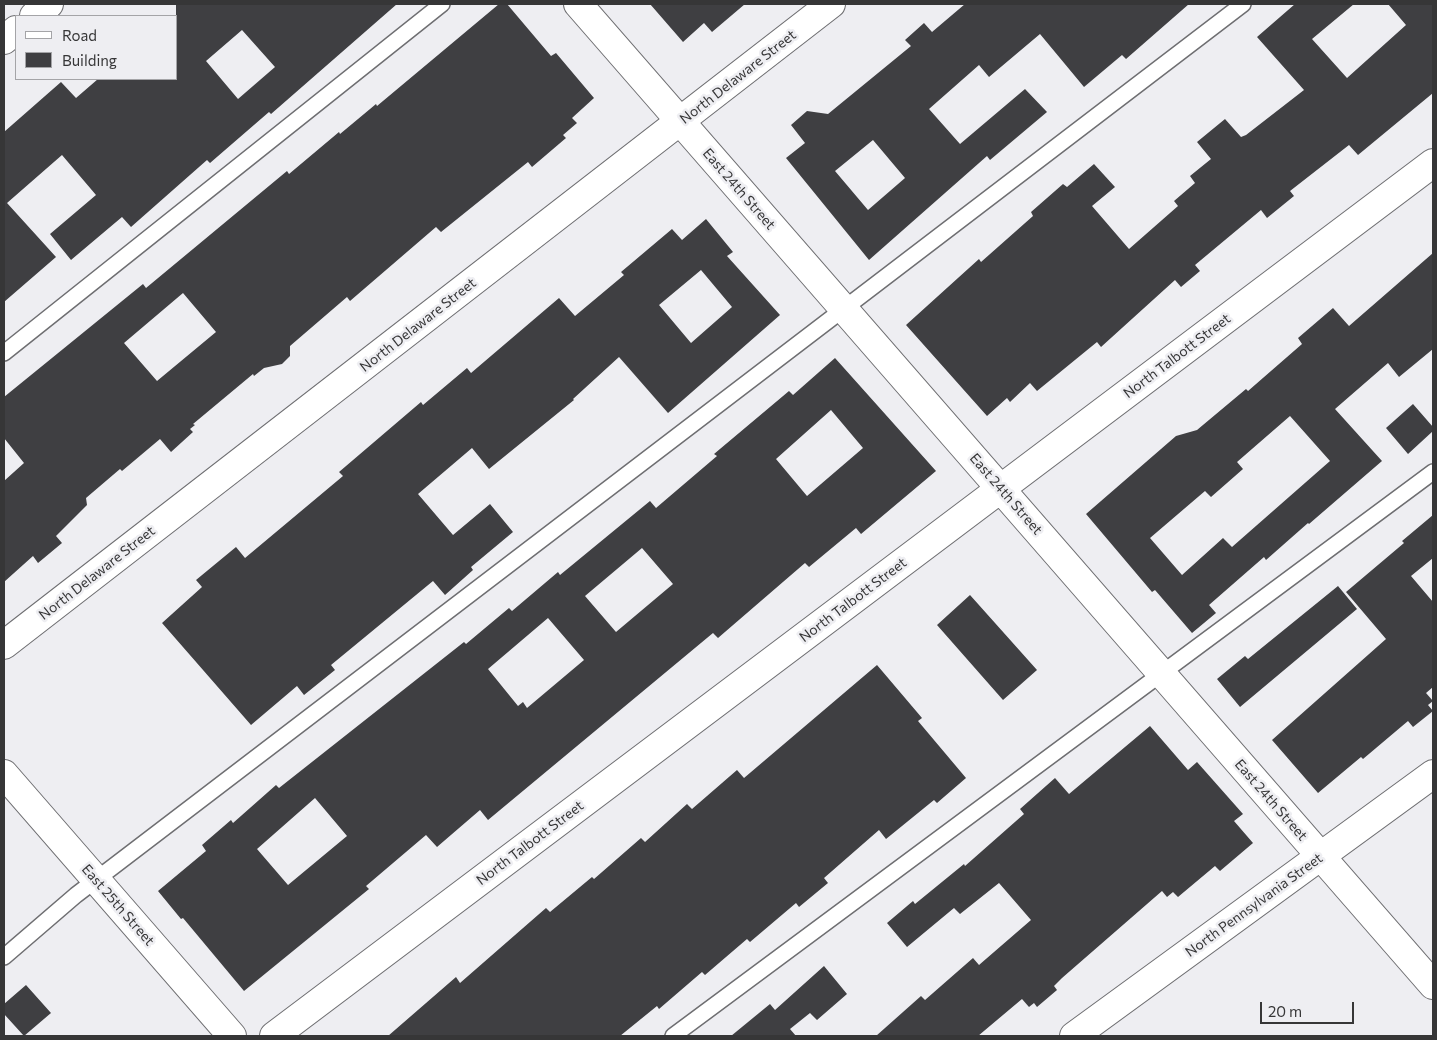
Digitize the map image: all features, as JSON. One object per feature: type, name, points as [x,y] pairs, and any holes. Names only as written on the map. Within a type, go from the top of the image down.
[{"type":"street","points":[[35,15],[49,4]]},
{"type":"street","name":"East 24th Street","points":[[578,4],[1433,985]]},
{"type":"street","name":"North Delaware Street","points":[[4,645],[831,4]]},
{"type":"street","points":[[4,40],[15,31]]},
{"type":"street","name":"North Talbott Street","points":[[274,1036],[1433,163]]},
{"type":"street","name":"East 25th Street","points":[[4,774],[232,1036]]},
{"type":"street","name":"North Pennsylvania Street","points":[[1074,1036],[1433,774]]},
{"type":"lane","points":[[4,353],[442,4]]},
{"type":"lane","points":[[4,957],[96,880],[1243,4]]},
{"type":"lane","points":[[673,1036],[1433,472]]},
{"type":"building","points":[[176,4],[397,4],[271,114],[269,112],[210,163],[207,160],[131,227],[122,217],[71,260],[50,234],[96,195],[62,155],[7,203],[56,257],[4,302],[4,132],[61,82],[76,98],[97,80],[178,80],[178,15],[176,15]],"holes":[[[242,30],[275,67],[238,99],[206,61]]]},
{"type":"building","points":[[499,4],[507,4],[551,56],[556,53],[594,98],[572,118],[577,123],[563,135],[566,138],[532,167],[528,162],[441,232],[436,227],[350,301],[347,297],[290,346],[290,356],[282,364],[264,368],[254,376],[253,374],[193,424],[195,425],[190,429],[193,432],[171,452],[160,439],[122,471],[120,469],[86,498],[87,505],[56,536],[62,543],[38,563],[33,556],[4,582],[4,481],[24,463],[4,438],[4,397],[143,284],[146,288],[287,171],[289,174],[339,132],[340,134],[376,104],[377,106]],"holes":[[[183,293],[216,332],[157,381],[124,343]]]},
{"type":"building","points":[[650,4],[745,4],[712,32],[704,23],[683,42]]},
{"type":"building","points":[[965,4],[1189,4],[1126,59],[1122,55],[1084,87],[1040,34],[989,77],[979,65],[929,109],[960,144],[1025,89],[1047,112],[990,160],[987,156],[869,260],[786,158],[805,143],[791,125],[807,111],[828,114],[911,46],[905,40],[924,23],[932,32]],"holes":[[[873,140],[905,178],[868,210],[835,171]]]},
{"type":"building","points":[[1295,4],[1354,4],[1312,39],[1347,78],[1406,25],[1388,4],[1433,4],[1433,93],[1358,155],[1349,145],[1290,191],[1294,196],[1267,218],[1261,210],[1195,265],[1200,271],[1181,287],[1175,280],[1101,347],[1097,342],[1037,391],[1030,383],[1010,402],[1007,398],[987,416],[906,325],[979,259],[981,262],[1033,216],[1031,212],[1063,184],[1067,187],[1094,164],[1115,187],[1092,206],[1129,249],[1178,206],[1174,201],[1195,183],[1190,176],[1211,159],[1197,142],[1225,119],[1241,137],[1246,135],[1304,90],[1257,37]]},
{"type":"building","points":[[706,219],[733,252],[727,256],[780,315],[668,413],[619,357],[574,400],[489,469],[472,448],[418,494],[453,535],[490,504],[513,532],[471,567],[473,570],[445,595],[433,581],[331,665],[335,670],[304,695],[297,686],[251,725],[162,623],[202,587],[196,580],[236,547],[245,558],[343,476],[339,472],[421,402],[423,405],[467,368],[471,373],[559,298],[575,316],[624,275],[621,272],[672,229],[682,240]],"holes":[[[701,270],[732,307],[691,343],[659,305]]]},
{"type":"building","points":[[1433,253],[1433,349],[1399,377],[1388,363],[1335,409],[1382,461],[1266,560],[1264,557],[1209,605],[1216,613],[1192,633],[1155,590],[1152,592],[1086,514],[1176,436],[1197,430],[1246,389],[1248,391],[1302,344],[1298,338],[1333,308],[1349,326]],"holes":[[[1290,416],[1330,461],[1232,547],[1223,538],[1182,575],[1150,538],[1205,491],[1211,497],[1243,469],[1237,462]]]},
{"type":"building","points":[[835,358],[936,471],[861,534],[856,528],[809,567],[805,563],[718,638],[713,633],[488,820],[480,810],[437,847],[426,835],[366,886],[369,889],[244,991],[158,891],[206,851],[202,845],[231,820],[233,823],[276,785],[279,788],[464,642],[466,644],[509,608],[512,611],[558,572],[560,575],[650,501],[656,508],[717,456],[714,454],[789,391],[793,395]],"holes":[[[831,410],[863,448],[807,496],[776,459]],[[642,548],[673,584],[616,632],[585,596]],[[548,618],[584,660],[527,708],[523,702],[518,706],[488,669]],[[315,798],[347,836],[288,885],[257,849]]]},
{"type":"building","points":[[1413,404],[1433,427],[1433,431],[1408,454],[1386,428]]},
{"type":"building","points":[[1433,515],[1433,558],[1411,576],[1433,602],[1433,687],[1426,693],[1433,701],[1428,705],[1433,711],[1413,727],[1408,721],[1363,759],[1361,757],[1318,793],[1272,740],[1386,639],[1346,592],[1404,543],[1402,541]]},
{"type":"building","points":[[1338,586],[1357,609],[1240,707],[1217,679],[1245,656],[1248,659]]},
{"type":"building","points":[[970,595],[1037,670],[1003,700],[937,625]]},
{"type":"building","points":[[877,665],[922,718],[918,721],[966,778],[937,803],[934,800],[886,839],[879,830],[824,878],[828,883],[799,907],[796,903],[750,942],[747,939],[705,975],[702,972],[659,1009],[657,1006],[620,1036],[388,1036],[456,977],[460,983],[546,908],[550,912],[592,877],[594,879],[641,838],[645,842],[687,804],[692,809],[737,770],[744,778]]},
{"type":"building","points":[[1150,726],[1188,770],[1197,762],[1243,814],[1234,821],[1253,843],[1220,871],[1215,866],[1178,897],[1173,892],[1167,897],[1162,891],[1062,978],[1054,986],[1057,990],[1037,1007],[1034,1003],[1029,1007],[1022,999],[978,1036],[876,1036],[921,996],[925,1000],[973,958],[979,965],[1031,920],[999,883],[960,914],[954,908],[907,947],[887,923],[913,901],[915,904],[964,864],[965,866],[1024,814],[1020,809],[1055,778],[1069,794]]},
{"type":"building","points":[[824,966],[847,994],[817,1020],[810,1013],[790,1029],[796,1036],[731,1036],[770,1004],[775,1010]]},
{"type":"building","points":[[26,985],[51,1013],[24,1036],[4,1014],[4,1004]]}]
